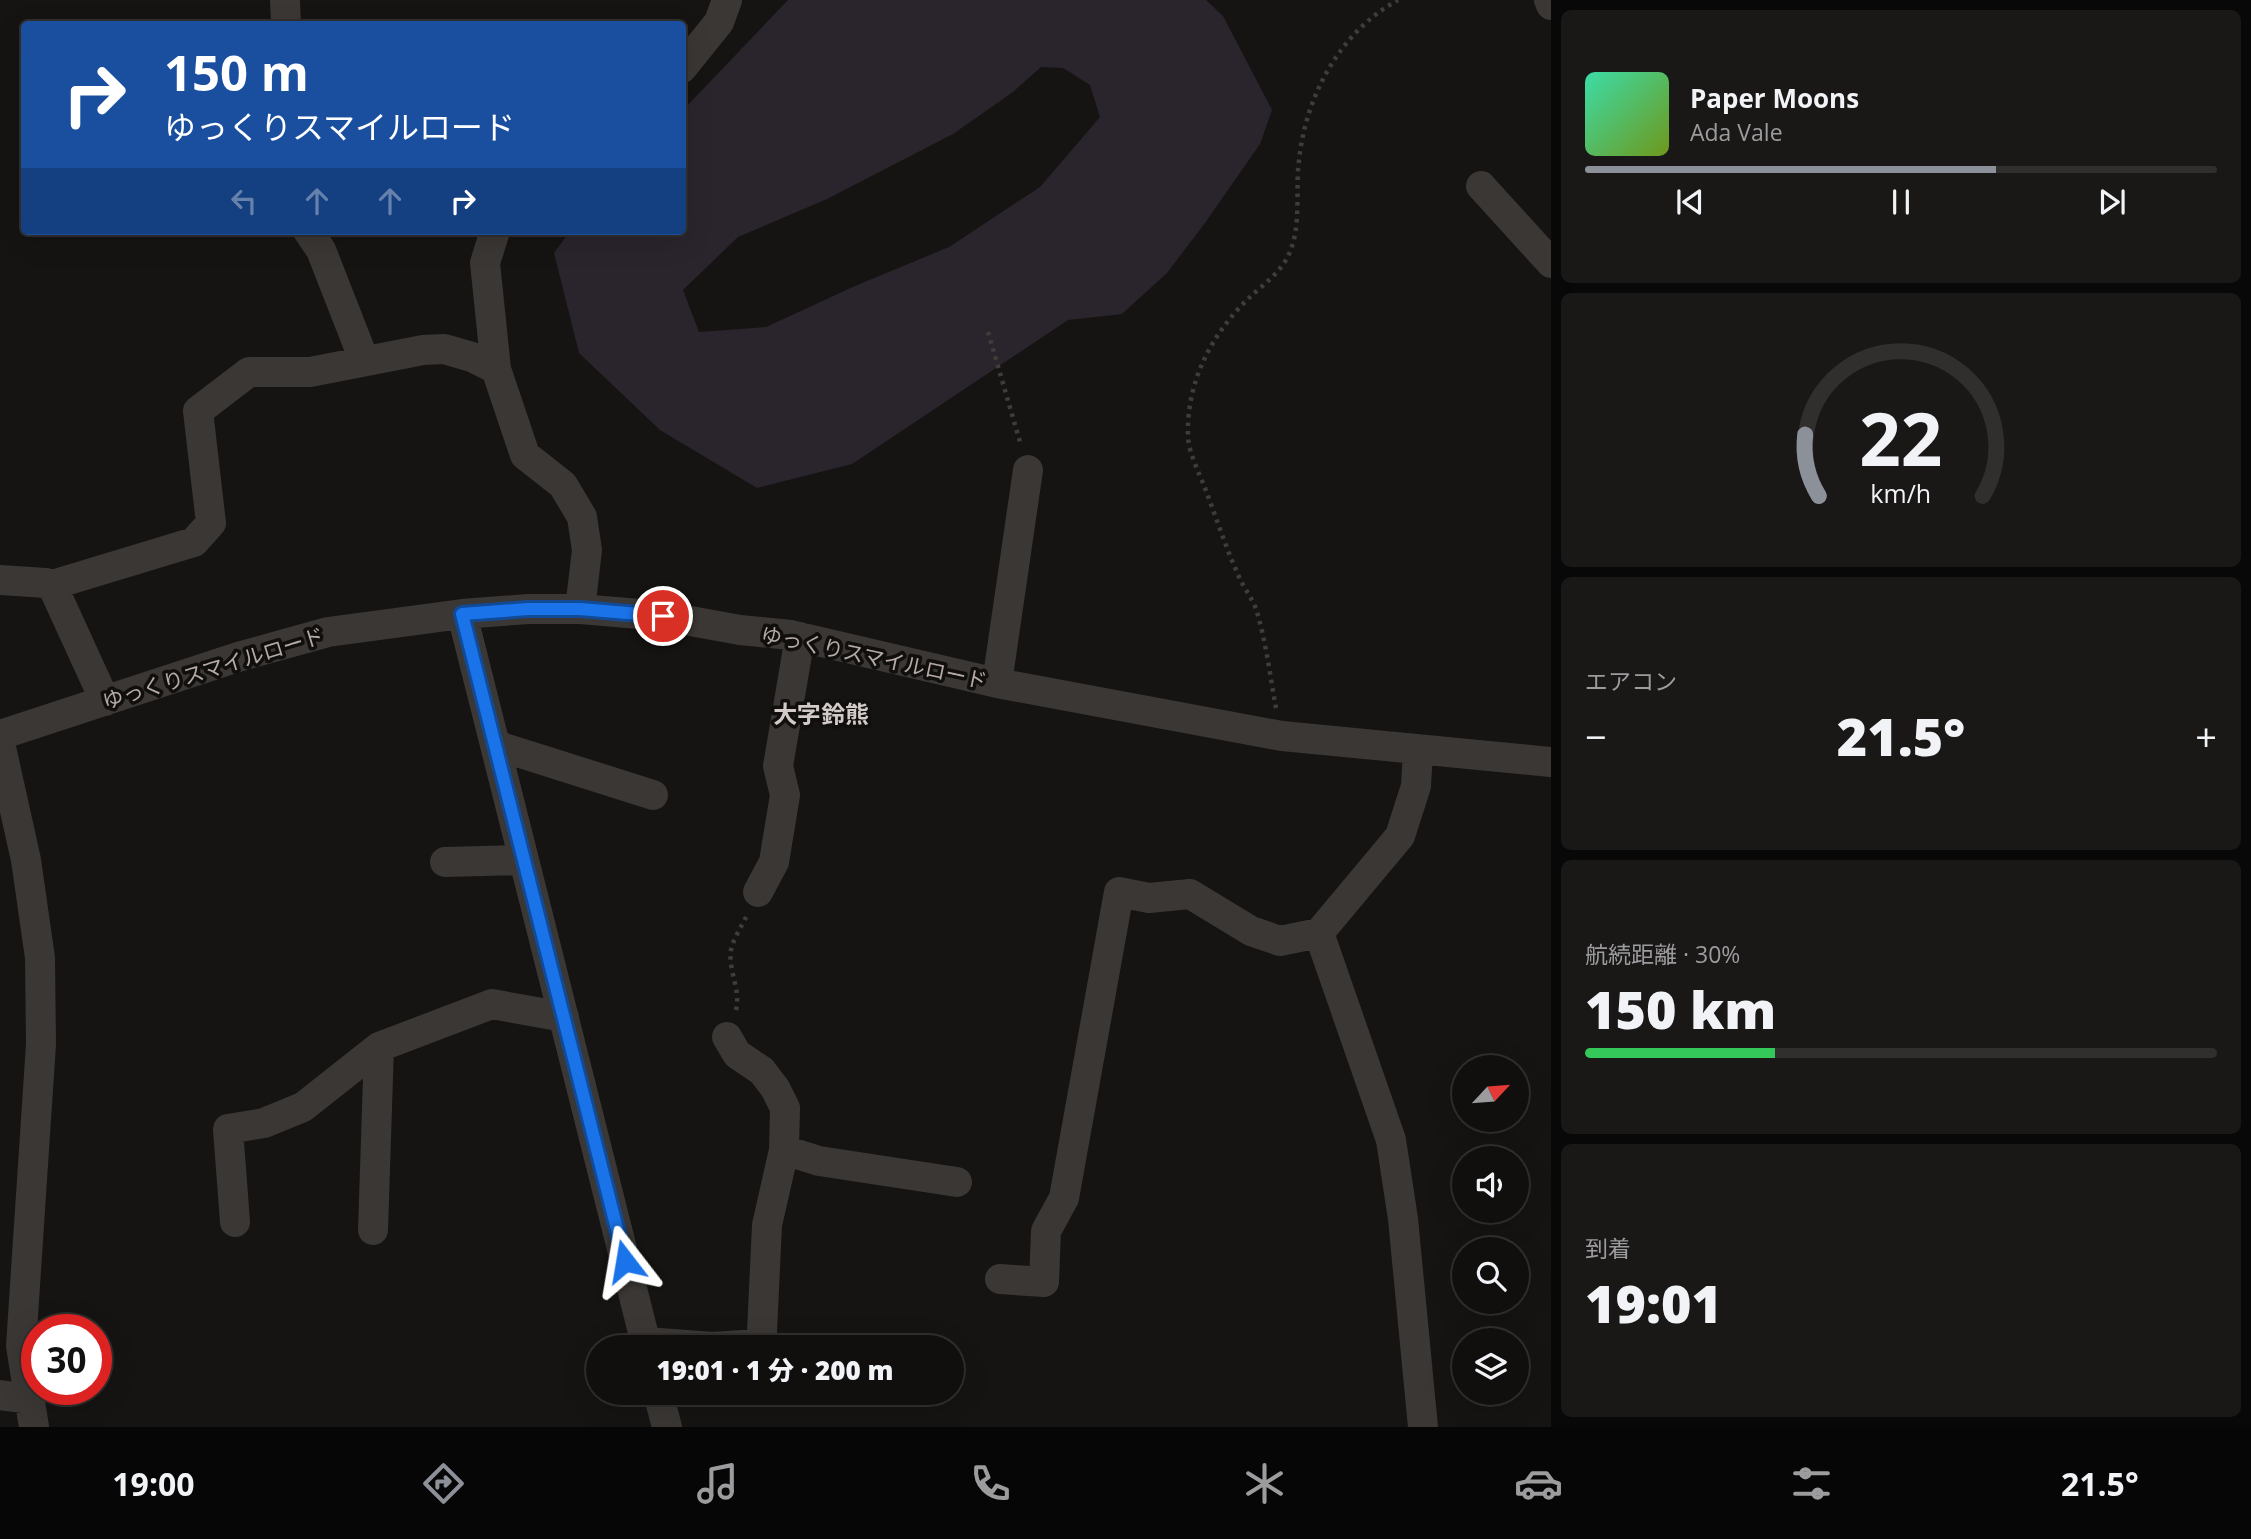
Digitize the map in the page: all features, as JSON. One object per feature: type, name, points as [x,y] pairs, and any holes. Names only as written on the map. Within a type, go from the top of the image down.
[{"type":"street","points":[[285,0],[286,21]]},
{"type":"street","points":[[686,63],[719,22],[727,0]]},
{"type":"street","points":[[1481,186],[1551,263]]},
{"type":"street","points":[[311,235],[321,250],[364,360]]},
{"type":"street","points":[[494,235],[485,263],[496,369],[525,455],[563,485],[582,517],[587,550],[580,609]]},
{"type":"street","points":[[0,580],[52,585],[194,542],[211,523],[198,411],[249,372],[310,372],[364,360],[444,349],[472,357],[496,369]]},
{"type":"street","points":[[997,683],[1028,470]]},
{"type":"street","points":[[52,585],[105,701]]},
{"type":"street","name":"ゆっくりスマイルロード","points":[[0,735],[292,640],[355,627],[462,614],[528,609],[580,609],[663,616],[740,630],[800,637],[997,683],[1282,736],[1551,762]]},
{"type":"street","points":[[462,614],[644,1335]]},
{"type":"street","points":[[758,892],[774,862],[785,796],[778,766],[800,637]]},
{"type":"street","points":[[0,743],[26,860],[40,958],[41,1044],[21,1346],[32,1413]]},
{"type":"street","points":[[495,744],[653,795]]},
{"type":"street","points":[[1000,1279],[1044,1282],[1046,1231],[1065,1198],[1119,892],[1149,898],[1190,894],[1251,931],[1280,941],[1319,933],[1401,836],[1416,786],[1418,750]]},
{"type":"street","points":[[445,862],[524,860]]},
{"type":"street","points":[[1319,933],[1391,1140],[1404,1219],[1423,1427]]},
{"type":"street","points":[[235,1222],[228,1129],[264,1123],[303,1107],[379,1047],[492,1004],[564,1017]]},
{"type":"street","points":[[727,1037],[737,1054],[762,1071],[785,1108],[784,1150],[767,1225],[761,1335]]},
{"type":"street","points":[[373,1230],[379,1047]]},
{"type":"street","points":[[784,1150],[820,1161],[957,1182]]},
{"type":"street","points":[[0,1395],[32,1413]]},
{"type":"street","points":[[661,1405],[667,1427]]},
{"type":"path","points":[[1282,736],[1255,608],[1239,577],[1188,440],[1190,402],[1196,377],[1213,341],[1235,311],[1289,256],[1296,227],[1299,159],[1306,124],[1319,87],[1338,52],[1358,30],[1398,0]]},
{"type":"path","points":[[988,331],[1028,470]]},
{"type":"path","points":[[727,1037],[737,1006],[737,981],[732,970],[731,949],[758,892]]},
{"type":"shaded area","points":[[788,0],[1206,0],[1223,16],[1272,110],[1260,144],[1205,223],[1167,273],[1122,314],[1068,320],[852,464],[757,488],[660,430],[579,353],[554,253],[567,235],[686,235],[686,107]],"holes":[[[1041,67],[1063,68],[1090,85],[1100,117],[1040,187],[949,247],[766,327],[699,332],[683,290],[738,237],[827,199],[953,134],[1013,92]]]},
{"type":"district","name":"大字鈴熊","points":[[821,713]]},
{"type":"route","points":[[625,1261],[462,614],[528,609],[580,609],[663,616]]}]
